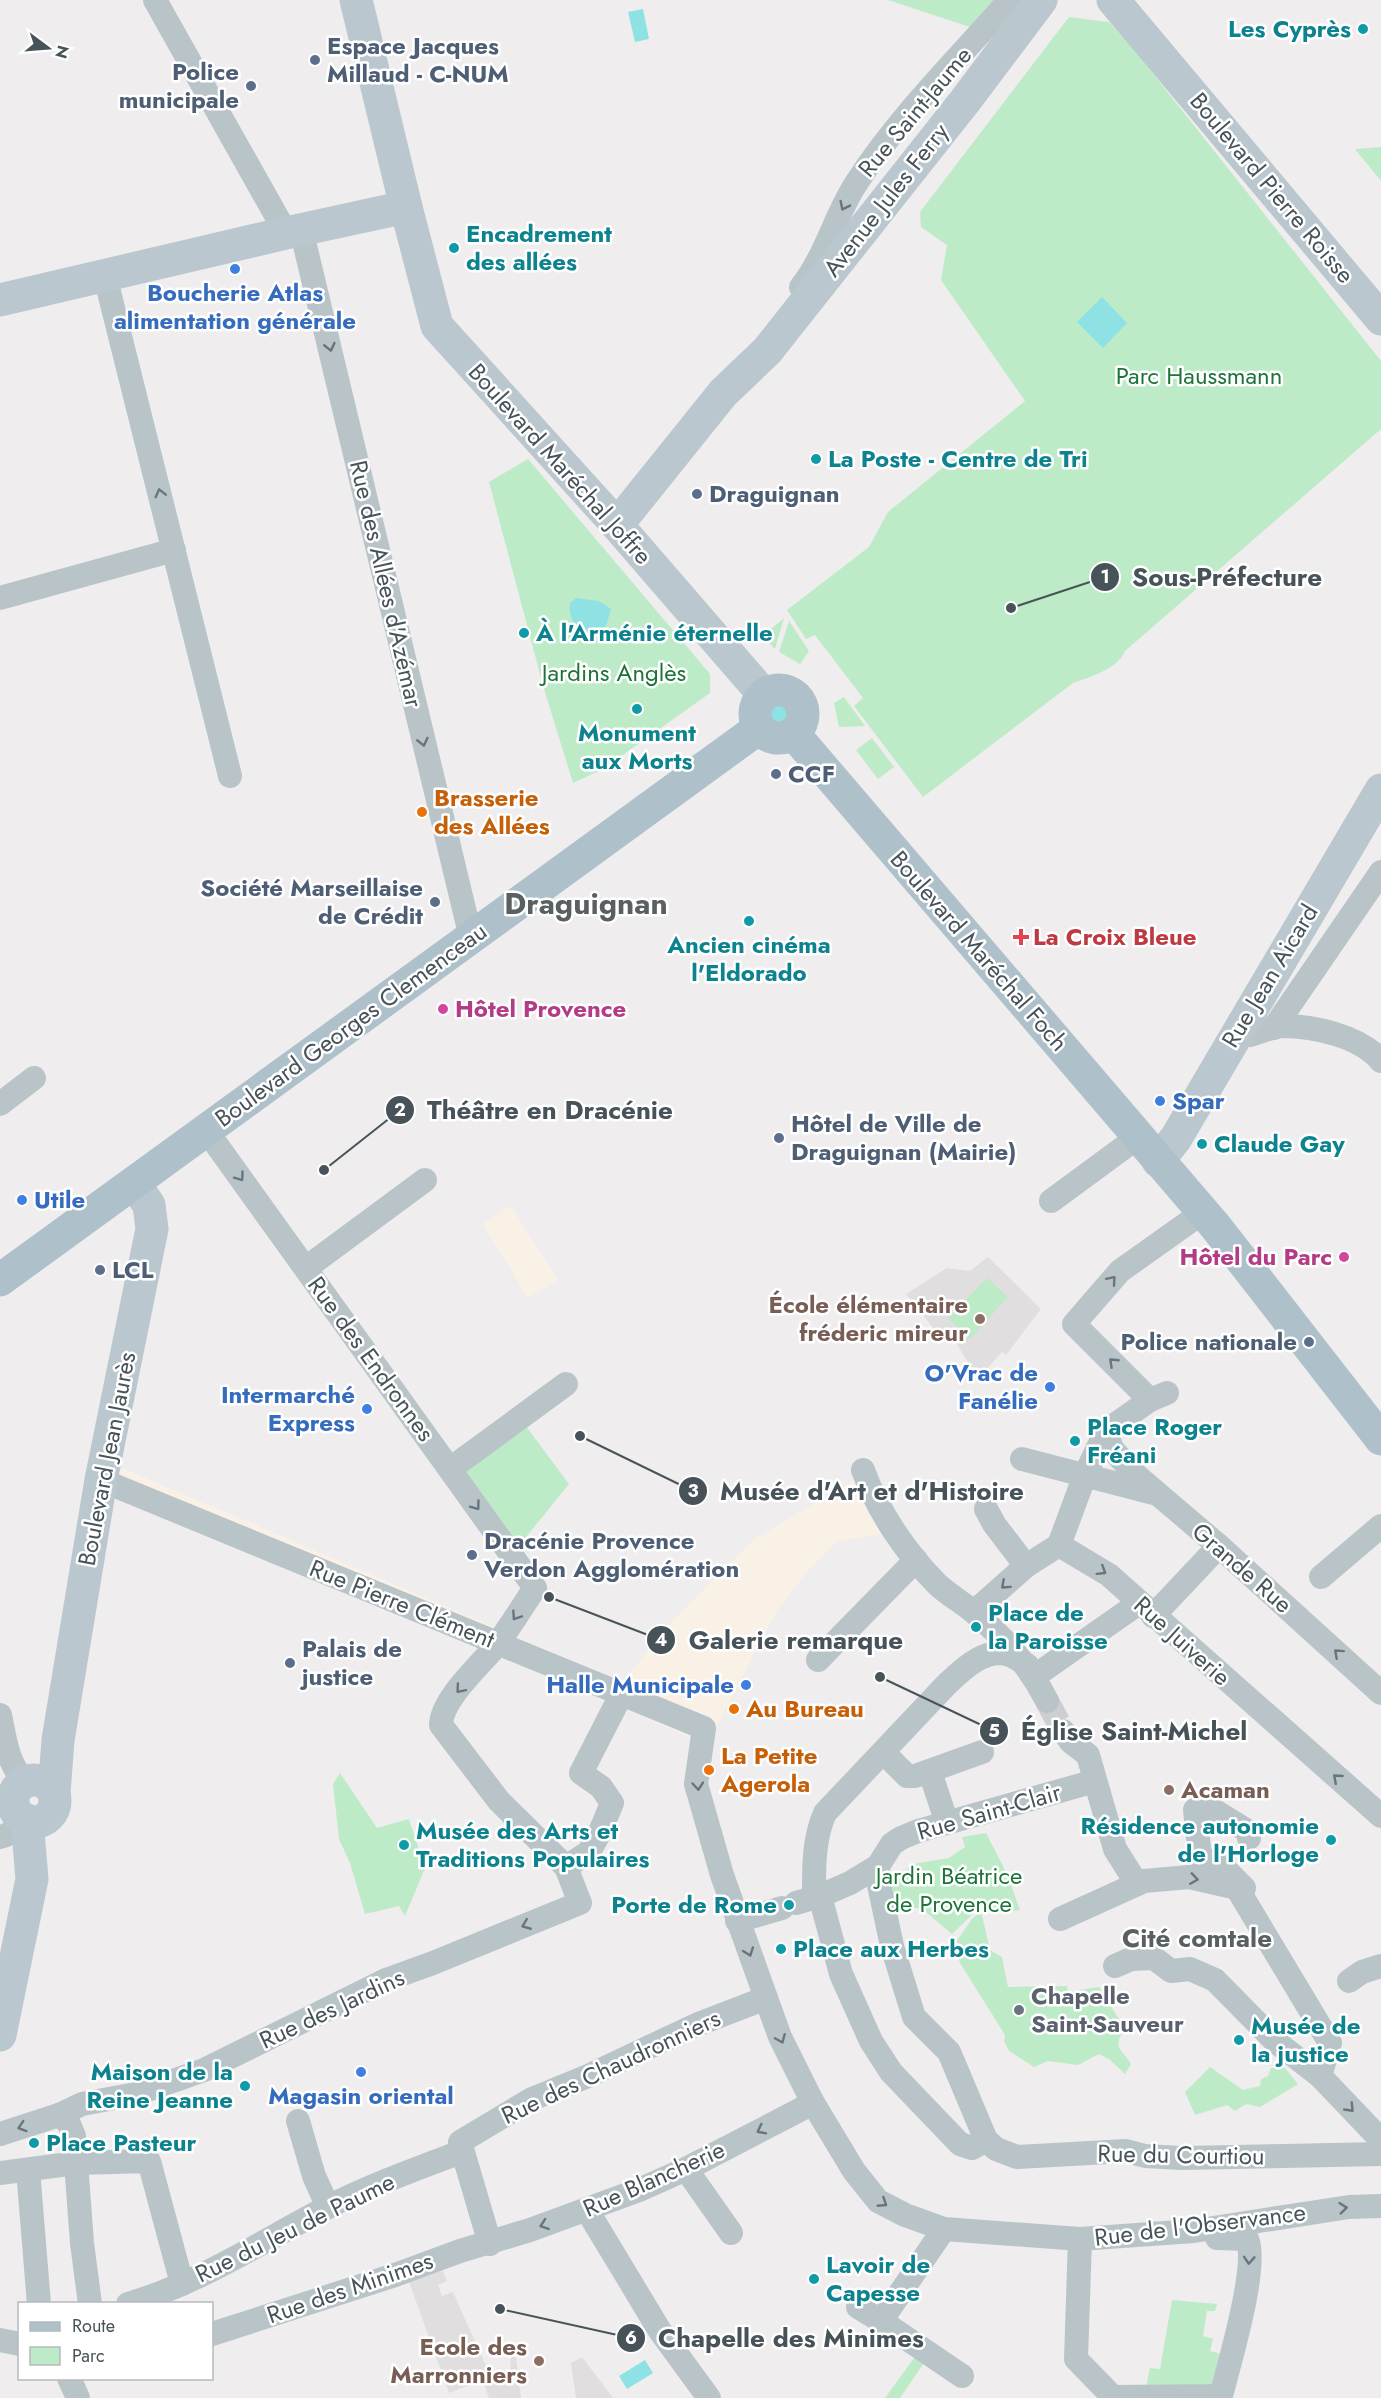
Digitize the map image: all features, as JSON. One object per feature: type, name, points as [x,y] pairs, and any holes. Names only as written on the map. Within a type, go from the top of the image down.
[{"type":"main road","points":[[782,689],[791,692],[798,699],[803,717],[800,726],[793,733],[779,738],[764,733],[759,728],[755,711],[764,695],[772,690],[782,689]]},
{"type":"main road","name":"Boulevard Georges Clemenceau","points":[[0,1280],[759,728]]},
{"type":"main road","name":"Boulevard Maréchal Foch","points":[[793,733],[1203,1212],[1381,1439]]},
{"type":"street","name":"Rue des Allées d'Azémar","points":[[155,0],[294,231],[471,938]]},
{"type":"street","name":"Boulevard Maréchal Joffre","points":[[356,0],[437,326],[617,525],[764,695]]},
{"type":"street","name":"Boulevard Pierre Roisse","points":[[1113,0],[1381,319]]},
{"type":"street","name":"Boulevard Pierre Roisse","points":[[1136,0],[1162,57]]},
{"type":"street","name":"Avenue Jules Ferry","points":[[617,525],[727,389],[767,351],[965,101],[1033,1]]},
{"type":"street","points":[[0,300],[406,207]]},
{"type":"street","points":[[105,276],[230,776]]},
{"type":"street","points":[[0,598],[174,550]]},
{"type":"street","name":"Rue Jean Aicard","points":[[1154,1156],[1176,1138],[1381,790]]},
{"type":"street","points":[[1274,1028],[1379,883]]},
{"type":"street","points":[[1239,1029],[1250,1035],[1281,1026],[1339,1033],[1375,1054],[1381,1061]]},
{"type":"street","points":[[0,1104],[34,1078]]},
{"type":"street","name":"Rue des Endronnes","points":[[206,1130],[535,1588],[497,1644]]},
{"type":"street","points":[[1051,1201],[1154,1156]]},
{"type":"street","points":[[306,1269],[425,1180]]},
{"type":"street","name":"Boulevard Jean Jaurès","points":[[31,1807],[58,1740],[101,1480],[152,1229],[149,1205],[134,1183]]},
{"type":"street","points":[[974,1612],[1026,1566],[1059,1545],[1085,1475],[1106,1431],[1159,1397],[1074,1324],[1120,1271],[1203,1212]]},
{"type":"street","points":[[450,1469],[566,1384]]},
{"type":"street","points":[[1106,1431],[1112,1449],[1155,1493]]},
{"type":"street","points":[[1022,1459],[1085,1475]]},
{"type":"street","points":[[863,1470],[875,1500],[916,1560],[940,1586],[974,1612],[1016,1651],[1031,1671],[1047,1701]]},
{"type":"street","name":"Grande Rue","points":[[1085,1475],[1155,1493],[1219,1546],[1381,1693]]},
{"type":"street","name":"Rue Pierre Clément","points":[[101,1480],[704,1728],[696,1784],[705,1823],[737,1920]]},
{"type":"street","points":[[986,1509],[994,1524],[1026,1566]]},
{"type":"street","points":[[1322,1577],[1381,1526]]},
{"type":"street","name":"Rue Juiverie","points":[[1059,1545],[1109,1575],[1381,1816]]},
{"type":"street","points":[[1031,1671],[1146,1609],[1219,1546]]},
{"type":"street","points":[[818,1660],[916,1560]]},
{"type":"street","points":[[497,1644],[447,1704],[441,1716],[441,1725],[499,1801],[566,1867],[589,1852],[612,1803],[601,1787],[581,1773],[621,1695]]},
{"type":"street","points":[[878,1866],[879,1885],[892,1946],[914,2017],[949,2052],[986,2140],[972,2148],[960,2144],[891,2073],[871,2041],[841,1974],[803,1901],[815,1856],[819,1827],[825,1813],[946,1684],[980,1657],[995,1653],[1011,1655],[1031,1671]]},
{"type":"street","points":[[0,1715],[9,1756],[31,1807],[32,1879],[0,2035]]},
{"type":"street","points":[[1063,1731],[1071,1742],[1088,1755],[1115,1849],[1137,1884]]},
{"type":"street","points":[[890,1759],[907,1776],[930,1772],[982,1752]]},
{"type":"street","points":[[930,1772],[947,1823]]},
{"type":"street","name":"Rue Saint-Clair","points":[[803,1901],[850,1883],[878,1866],[891,1844],[901,1838],[1095,1781]]},
{"type":"street","points":[[1249,1838],[1249,1832],[1210,1808],[1195,1810],[1200,1857],[1224,1868],[1252,1897]]},
{"type":"street","name":"Rue des Jardins","points":[[59,2115],[82,2104],[136,2094],[204,2070],[386,1980],[434,1963],[580,1903],[566,1867]]},
{"type":"street","points":[[1059,1919],[1137,1884],[1189,1877],[1237,1888],[1330,2043],[1320,2076]]},
{"type":"street","points":[[763,1991],[737,1920],[803,1901]]},
{"type":"street","points":[[1115,1966],[1131,1959],[1154,1958],[1171,1971],[1190,1969],[1215,1980],[1276,2042],[1320,2076],[1381,2140]]},
{"type":"street","points":[[1349,1981],[1362,1972],[1381,1966]]},
{"type":"street","name":"Rue de l'Observance","points":[[763,1991],[780,2037],[813,2103],[854,2171],[878,2201],[905,2215],[944,2229],[1080,2239],[1194,2231],[1338,2209],[1381,2206]]},
{"type":"street","name":"Rue des Chaudronniers","points":[[461,2147],[532,2099],[588,2076],[763,1991]]},
{"type":"street","name":"Rue Blancherie","points":[[490,2244],[587,2210],[686,2169],[813,2103]]},
{"type":"street","points":[[0,2134],[59,2115],[72,2128],[90,2302]]},
{"type":"street","points":[[298,2121],[314,2176],[328,2207]]},
{"type":"street","name":"Rue du Courtiou","points":[[986,2140],[996,2148],[1017,2157],[1126,2151],[1145,2156],[1181,2158],[1381,2154]]},
{"type":"street","points":[[461,2147],[490,2244]]},
{"type":"street","name":"Rue du Jeu de Paume","points":[[133,2302],[182,2284],[328,2207],[461,2147]]},
{"type":"street","points":[[0,2173],[76,2163],[149,2161],[182,2284]]},
{"type":"street","points":[[686,2169],[731,2233]]},
{"type":"street","points":[[28,2170],[39,2302]]},
{"type":"street","points":[[587,2210],[660,2331],[709,2398]]},
{"type":"street","points":[[881,2320],[944,2229]]},
{"type":"street","points":[[1080,2239],[1076,2359],[1114,2398],[1221,2396],[1248,2277],[1250,2246],[1247,2239],[1241,2237],[1200,2239],[1194,2231]]},
{"type":"street","name":"Rue des Minimes","points":[[213,2334],[395,2275],[460,2251],[490,2244]]},
{"type":"street","points":[[858,2307],[881,2320],[962,2376]]},
{"type":"street","points":[[0,2340],[18,2343]]},
{"type":"street","points":[[69,2380],[78,2398]]},
{"type":"shaded area","points":[[511,1206],[558,1280],[528,1298],[483,1224]]},
{"type":"shaded area","name":"École élémentaire fréderic mireur","points":[[988,1257],[1041,1309],[1006,1355],[1002,1352],[983,1373],[971,1367],[949,1331],[934,1329],[906,1294],[947,1268],[970,1271]]},
{"type":"shaded area","points":[[122,1468],[623,1682],[669,1624],[753,1540],[864,1474],[896,1531],[836,1542],[805,1574],[776,1612],[707,1745],[596,1695],[112,1494]]},
{"type":"shaded area","points":[[443,2271],[447,2281],[438,2285],[442,2296],[453,2292],[491,2377],[449,2393],[408,2279]]},
{"type":"shaded area","points":[[511,2357],[516,2357],[521,2398],[489,2398],[484,2383],[494,2378],[494,2373],[510,2370]]},
{"type":"shaded area","points":[[582,2357],[613,2398],[576,2398],[571,2363]]},
{"type":"green space","points":[[888,0],[1000,0],[973,28]]},
{"type":"green space","name":"Parc Haussmann","points":[[1069,17],[1109,22],[1131,46],[1381,361],[1381,429],[1125,651],[1116,663],[1103,672],[1073,683],[923,797],[854,706],[863,698],[815,635],[806,639],[787,610],[869,547],[888,512],[1025,401],[941,280],[947,245],[921,227],[920,212]]},
{"type":"green space","points":[[1381,147],[1381,181],[1355,149]]},
{"type":"green space","name":"Jardins Anglès","points":[[528,459],[710,674],[710,693],[603,769],[573,783],[544,689],[489,482]]},
{"type":"green space","points":[[784,618],[775,649],[763,636]]},
{"type":"green space","points":[[789,621],[809,651],[800,664],[779,652]]},
{"type":"green space","points":[[844,697],[865,726],[839,727],[834,703]]},
{"type":"green space","points":[[872,738],[894,767],[878,779],[856,750]]},
{"type":"green space","points":[[987,1278],[1008,1297],[970,1339],[948,1318]]},
{"type":"green space","points":[[525,1425],[569,1484],[514,1552],[458,1475]]},
{"type":"green space","points":[[340,1773],[377,1828],[409,1819],[425,1868],[405,1916],[399,1906],[365,1914],[350,1863],[339,1839],[333,1784]]},
{"type":"green space","name":"Jardin Béatrice de Provence","points":[[986,1833],[1007,1874],[1020,1910],[1012,1911],[981,1906],[952,1934],[921,1908],[912,1908],[892,1915],[884,1889],[913,1864],[949,1858],[965,1847],[962,1837]]},
{"type":"green space","points":[[981,1911],[990,1950],[1002,1957],[1008,1987],[1067,1986],[1068,1992],[1099,1987],[1125,2029],[1118,2044],[1131,2064],[1125,2074],[1109,2059],[1099,2054],[1078,2065],[1048,2061],[1034,2067],[1009,2051],[1004,2041],[1005,2035],[960,1963],[954,1945],[972,1919]]},
{"type":"green space","points":[[1210,2067],[1243,2090],[1260,2086],[1261,2079],[1268,2076],[1271,2068],[1285,2068],[1298,2084],[1260,2107],[1246,2104],[1235,2111],[1227,2105],[1195,2115],[1185,2092]]},
{"type":"green space","points":[[1172,2300],[1217,2304],[1215,2311],[1207,2311],[1203,2336],[1213,2339],[1210,2351],[1229,2356],[1221,2396],[1146,2387],[1150,2368],[1160,2369]]},
{"type":"green space","points":[[917,2354],[926,2360],[900,2398],[885,2398]]},
{"type":"water","points":[[643,9],[649,39],[635,42],[628,12]]},
{"type":"water","points":[[1102,297],[1127,323],[1103,348],[1077,322]]},
{"type":"water","points":[[576,598],[599,601],[611,609],[606,626],[584,640],[570,613],[570,603]]},
{"type":"water","points":[[777,704],[785,707],[788,715],[785,723],[777,726],[769,723],[766,715],[769,707]]},
{"type":"water","points":[[645,2360],[653,2373],[627,2389],[619,2376]]},
{"type":"tunnel","points":[[1047,1701],[1063,1731]]},
{"type":"place","name":"Les Cyprès","points":[[1363,29]]},
{"type":"place","name":"Espace Jacques Millaud - C-NUM","points":[[315,60]]},
{"type":"place","name":"Police municipale","points":[[251,86]]},
{"type":"place","name":"Encadrement des allées","points":[[454,248]]},
{"type":"place","name":"Boucherie Atlas alimentation générale","points":[[235,269]]},
{"type":"place","name":"La Poste - Centre de Tri","points":[[816,459]]},
{"type":"place","name":"Draguignan","points":[[697,494]]},
{"type":"place","name":"Sous-Préfecture","points":[[1011,608]]},
{"type":"place","name":"À l'Arménie éternelle","points":[[524,633]]},
{"type":"place","name":"Monument aux Morts","points":[[637,709]]},
{"type":"place","name":"CCF","points":[[776,774]]},
{"type":"place","name":"Brasserie des Allées","points":[[422,812]]},
{"type":"place","name":"Société Marseillaise de Crédit","points":[[435,902]]},
{"type":"place","name":"Ancien cinéma l'Eldorado","points":[[749,921]]},
{"type":"place","name":"La Croix Bleue","points":[[1021,937]]},
{"type":"place","name":"Hôtel Provence","points":[[443,1009]]},
{"type":"place","name":"Spar","points":[[1160,1101]]},
{"type":"place","name":"Hôtel de Ville de Draguignan (Mairie)","points":[[779,1138]]},
{"type":"place","name":"Claude Gay","points":[[1202,1144]]},
{"type":"place","name":"Théâtre en Dracénie","points":[[324,1170]]},
{"type":"place","name":"Utile","points":[[22,1200]]},
{"type":"place","name":"Hôtel du Parc","points":[[1344,1257]]},
{"type":"place","name":"LCL","points":[[100,1270]]},
{"type":"place","name":"École élémentaire fréderic mireur","points":[[980,1319]]},
{"type":"place","name":"Police nationale","points":[[1309,1342]]},
{"type":"place","name":"O'Vrac de Fanélie","points":[[1050,1387]]},
{"type":"place","name":"Intermarché Express","points":[[367,1409]]},
{"type":"place","name":"Musée d'Art et d'Histoire","points":[[580,1436]]},
{"type":"place","name":"Place Roger Fréani","points":[[1075,1441]]},
{"type":"place","name":"Dracénie Provence Verdon Agglomération","points":[[472,1555]]},
{"type":"place","name":"Galerie remarque","points":[[549,1597]]},
{"type":"place","name":"Place de la Paroisse","points":[[976,1627]]},
{"type":"place","name":"Palais de justice","points":[[290,1663]]},
{"type":"place","name":"Église Saint-Michel","points":[[880,1677]]},
{"type":"place","name":"Halle Municipale","points":[[746,1685]]},
{"type":"place","name":"Au Bureau","points":[[734,1709]]},
{"type":"place","name":"La Petite Agerola","points":[[709,1770]]},
{"type":"place","name":"Acaman","points":[[1169,1790]]},
{"type":"place","name":"Résidence autonomie de l'Horloge","points":[[1331,1840]]},
{"type":"place","name":"Musée des Arts et Traditions Populaires","points":[[404,1845]]},
{"type":"place","name":"Porte de Rome","points":[[789,1905]]},
{"type":"place","name":"Place aux Herbes","points":[[781,1949]]},
{"type":"place","name":"Chapelle Saint-Sauveur","points":[[1019,2010]]},
{"type":"place","name":"Musée de la justice","points":[[1239,2040]]},
{"type":"place","name":"Magasin oriental","points":[[361,2072]]},
{"type":"place","name":"Maison de la Reine Jeanne","points":[[245,2086]]},
{"type":"place","name":"Place Pasteur","points":[[34,2143]]},
{"type":"place","name":"Lavoir de Capesse","points":[[814,2279]]},
{"type":"place","name":"Chapelle des Minimes","points":[[500,2309]]},
{"type":"place","name":"Ecole des Marronniers","points":[[539,2361]]},
{"type":"district","name":"Draguignan","points":[[586,904]]},
{"type":"district","name":"Cité comtale","points":[[1197,1938]]}]
